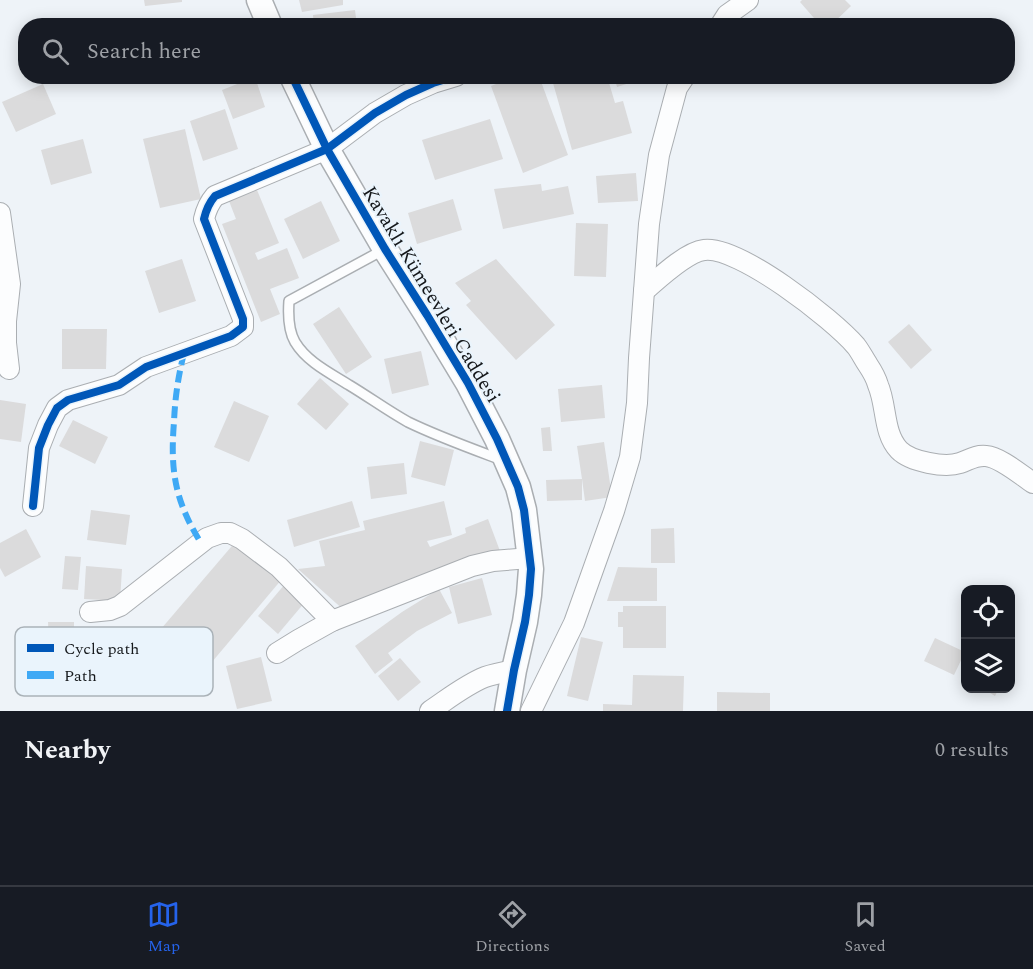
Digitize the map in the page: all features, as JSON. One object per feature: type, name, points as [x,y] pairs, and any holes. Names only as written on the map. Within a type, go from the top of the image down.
[{"type":"street","points":[[259,0],[267,18]]},
{"type":"street","points":[[726,18],[748,0]]},
{"type":"street","name":"Kavaklı Kümeevleri Caddesi","points":[[296,84],[327,149],[385,249],[468,383],[518,486],[524,510],[531,569],[529,595],[507,711]]},
{"type":"street","points":[[33,506],[39,448],[57,408],[68,400],[119,385],[146,366],[231,336],[243,327],[243,319],[204,219],[210,201],[215,196],[327,149],[375,112],[431,84]]},
{"type":"street","points":[[531,711],[574,623],[614,511],[630,456],[637,404],[649,224],[659,155],[680,84]]},
{"type":"street","points":[[0,213],[10,284],[6,321],[9,369]]},
{"type":"street","points":[[644,291],[683,259],[698,251],[717,250],[733,255],[772,278],[824,315],[856,347],[879,386],[890,434],[899,449],[908,456],[920,462],[951,465],[974,456],[996,458],[1033,483]]},
{"type":"street","points":[[90,612],[110,610],[120,606],[207,538],[221,533],[230,533],[242,539],[279,567],[332,621]]},
{"type":"street","points":[[277,653],[332,621],[472,566],[493,561],[530,558]]},
{"type":"street","points":[[430,711],[454,694],[485,677],[514,670]]},
{"type":"lane","points":[[385,249],[289,302],[291,331],[295,342],[305,355],[319,366],[407,421],[508,462]]},
{"type":"building","points":[[144,0],[182,0],[182,2],[145,6]]},
{"type":"building","points":[[299,0],[343,0],[343,5],[302,12]]},
{"type":"building","points":[[802,0],[845,0],[851,6],[838,18],[814,18],[800,2]]},
{"type":"building","points":[[355,10],[356,18],[313,18],[313,15]]},
{"type":"building","points":[[43,84],[56,114],[16,132],[2,102]]},
{"type":"building","points":[[237,84],[257,84],[265,107],[233,119],[222,90]]},
{"type":"building","points":[[496,84],[542,84],[568,155],[523,173],[491,86]]},
{"type":"building","points":[[553,84],[609,84],[615,103],[623,101],[632,133],[572,150]]},
{"type":"building","points":[[225,109],[238,149],[203,161],[190,121]]},
{"type":"building","points":[[490,119],[503,159],[435,180],[422,140]]},
{"type":"building","points":[[185,129],[201,199],[160,208],[143,139]]},
{"type":"building","points":[[83,139],[92,173],[51,185],[41,150]]},
{"type":"building","points":[[636,173],[638,201],[598,203],[596,176]]},
{"type":"building","points":[[541,184],[542,191],[568,186],[574,214],[503,229],[494,189]]},
{"type":"building","points":[[257,190],[279,243],[255,253],[258,260],[287,248],[299,278],[270,289],[280,314],[261,322],[222,224],[236,219],[229,201]]},
{"type":"building","points":[[453,199],[462,230],[417,244],[408,213]]},
{"type":"building","points":[[321,201],[340,241],[303,259],[284,219]]},
{"type":"building","points":[[576,223],[608,224],[606,277],[574,276]]},
{"type":"building","points":[[182,259],[196,301],[159,313],[145,271]]},
{"type":"building","points":[[496,259],[555,325],[516,360],[466,305],[471,301],[455,283]]},
{"type":"building","points":[[339,307],[372,357],[346,374],[313,324]]},
{"type":"building","points":[[909,324],[932,350],[911,369],[888,342]]},
{"type":"building","points":[[62,329],[107,329],[106,369],[62,369]]},
{"type":"building","points":[[421,351],[429,385],[392,394],[384,359]]},
{"type":"building","points":[[320,378],[349,404],[326,430],[297,404]]},
{"type":"building","points":[[602,385],[605,418],[561,422],[558,389]]},
{"type":"building","points":[[0,400],[26,404],[21,442],[0,439]]},
{"type":"building","points":[[234,401],[269,416],[249,462],[214,447]]},
{"type":"building","points":[[73,420],[108,437],[95,464],[59,446]]},
{"type":"building","points":[[550,427],[552,451],[543,451],[541,428]]},
{"type":"building","points":[[420,441],[454,450],[445,486],[411,477]]},
{"type":"building","points":[[604,442],[612,497],[585,501],[577,446]]},
{"type":"building","points":[[404,463],[407,494],[371,499],[367,467]]},
{"type":"building","points":[[582,479],[582,500],[547,501],[546,480]]},
{"type":"building","points":[[352,501],[360,527],[294,547],[287,520]]},
{"type":"building","points":[[444,501],[452,535],[427,541],[430,547],[466,533],[465,528],[488,519],[500,551],[346,612],[298,569],[325,566],[319,541],[365,530],[363,521]]},
{"type":"building","points":[[91,510],[130,515],[126,545],[87,540]]},
{"type":"building","points":[[674,528],[675,563],[651,563],[651,529]]},
{"type":"building","points":[[26,529],[41,557],[5,577],[0,568],[0,543]]},
{"type":"building","points":[[237,540],[282,579],[213,661],[213,627],[163,627]]},
{"type":"building","points":[[65,556],[81,557],[78,590],[62,589]]},
{"type":"building","points":[[86,566],[122,569],[120,601],[84,599]]},
{"type":"building","points":[[618,567],[657,568],[657,601],[607,601]]},
{"type":"building","points":[[482,578],[492,615],[458,624],[449,587]]},
{"type":"building","points":[[285,584],[305,602],[278,634],[258,616]]},
{"type":"building","points":[[439,589],[452,613],[417,631],[388,653],[393,660],[375,674],[355,646]]},
{"type":"building","points":[[623,606],[666,606],[666,648],[623,648],[623,627],[618,627],[618,612],[623,612]]},
{"type":"building","points":[[48,622],[74,622],[74,627],[48,627]]},
{"type":"building","points":[[581,637],[603,642],[588,701],[567,696]]},
{"type":"building","points":[[935,638],[961,650],[961,660],[954,675],[924,661]]},
{"type":"building","points":[[261,657],[272,701],[237,709],[226,666]]},
{"type":"building","points":[[400,658],[421,682],[398,701],[378,676]]},
{"type":"building","points":[[633,675],[684,676],[683,711],[603,711],[603,704],[632,705]]},
{"type":"building","points":[[717,692],[770,693],[770,711],[717,711]]},
{"type":"marked path","points":[[184,353],[175,404],[174,471],[185,513],[201,543]]},
{"type":"cycle path","points":[[296,84],[327,149],[385,249],[468,383],[497,439],[518,487],[524,510],[531,569],[525,622],[507,711]]},
{"type":"cycle path","points":[[33,506],[39,448],[57,408],[68,400],[119,385],[146,367],[231,336],[243,327],[243,319],[204,219],[215,196],[327,149],[375,113],[431,84]]}]
